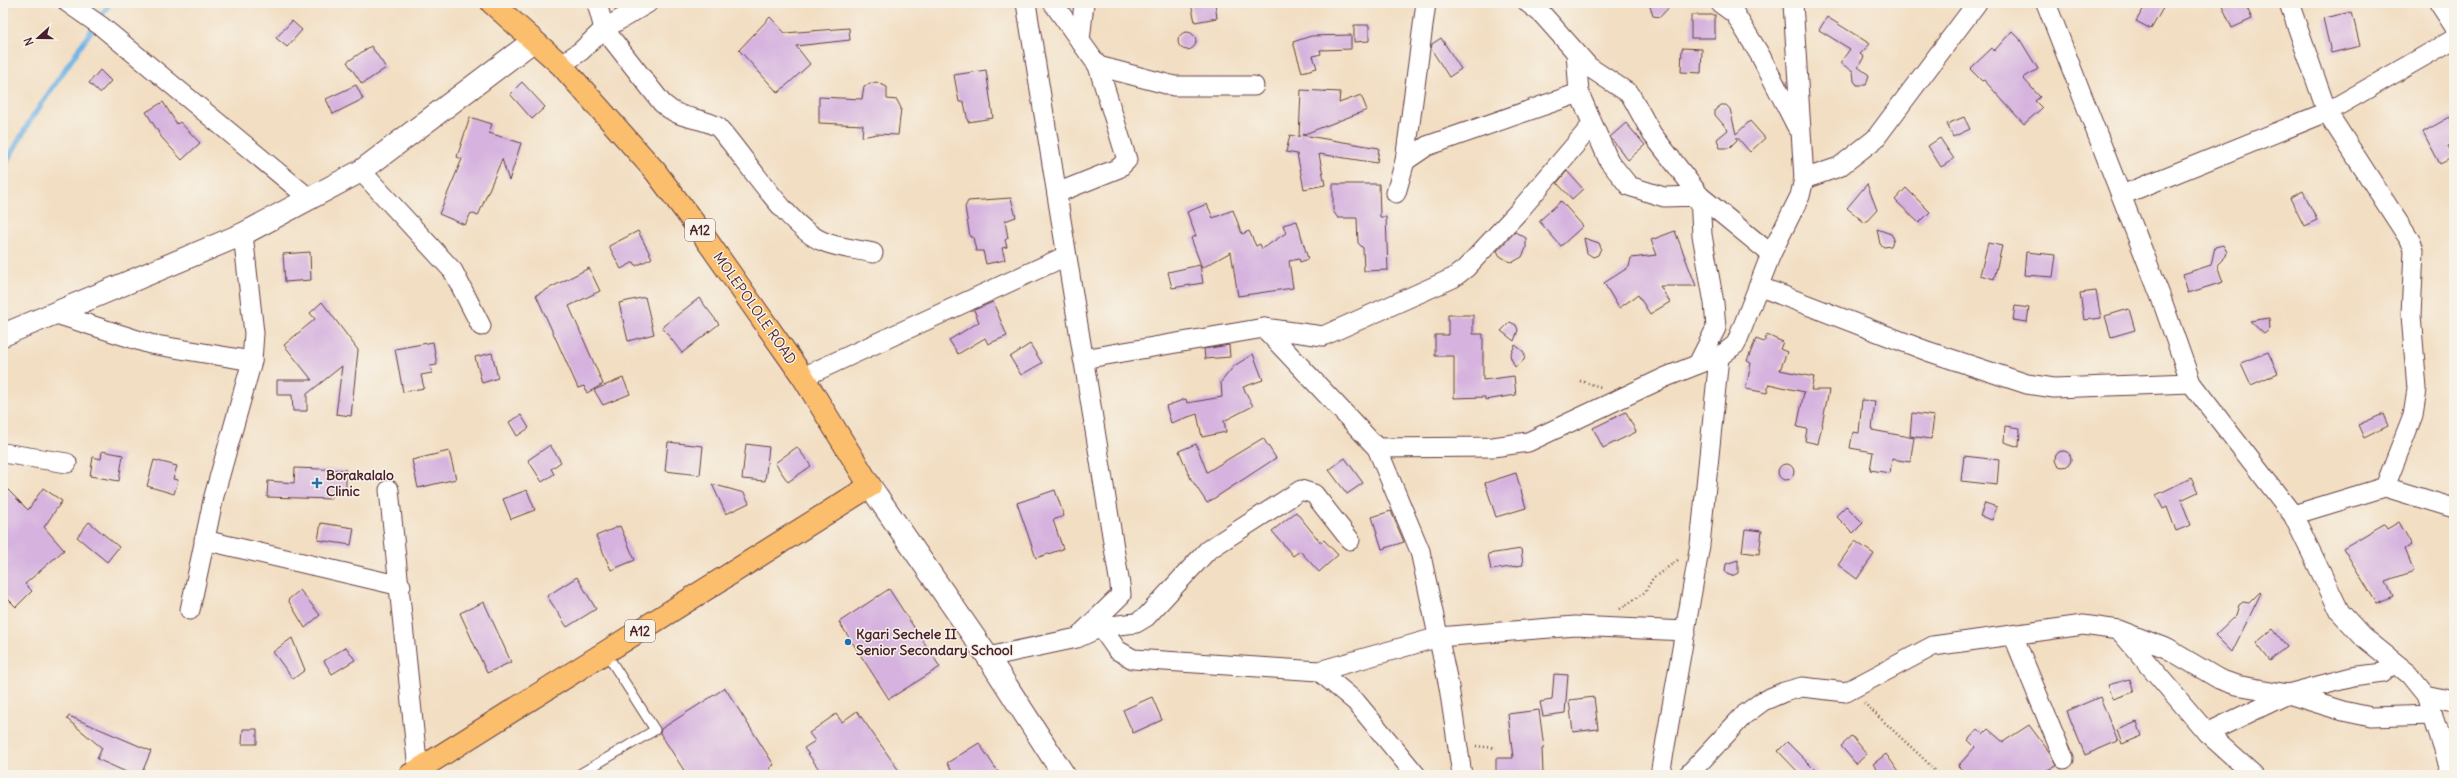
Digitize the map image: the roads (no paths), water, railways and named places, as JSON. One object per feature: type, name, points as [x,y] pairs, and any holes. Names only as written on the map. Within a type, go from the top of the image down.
[{"type":"main road","name":"MOLEPOLOLE ROAD","points":[[492,3],[561,65],[655,171],[701,232],[803,377],[870,486]]},
{"type":"main road","name":"A12","points":[[414,772],[606,653],[870,486]]},
{"type":"street","points":[[597,3],[604,30],[662,103],[673,113],[686,118],[710,123],[718,127],[795,222],[812,236],[823,242],[873,253]]},
{"type":"street","points":[[561,65],[581,51],[604,30],[648,3]]},
{"type":"street","points":[[1026,3],[1121,595],[1122,625]]},
{"type":"street","points":[[1053,3],[1098,66],[1127,160],[1119,168],[1057,194]]},
{"type":"street","points":[[1080,41],[1084,3]]},
{"type":"street","points":[[1396,193],[1405,161],[1421,51],[1426,3]]},
{"type":"street","points":[[1528,3],[1542,14],[1589,67],[1630,94],[1652,134],[1700,196],[1771,254]]},
{"type":"street","points":[[1720,3],[1735,14],[1760,55],[1800,134]]},
{"type":"street","points":[[1377,448],[1493,447],[1528,442],[1634,391],[1698,364],[1719,357],[1736,344],[1771,254],[1800,196],[1804,179],[1793,3]]},
{"type":"street","points":[[1804,179],[1839,167],[1875,139],[1976,3]]},
{"type":"street","points":[[2046,3],[2122,195],[2191,383],[2293,515],[2340,612],[2355,629],[2409,674],[2426,695],[2452,775]]},
{"type":"street","points":[[2289,3],[2327,112],[2411,242],[2414,250],[2411,316],[2417,389],[2413,415],[2385,487]]},
{"type":"street","points":[[2439,3],[2454,26]]},
{"type":"street","points":[[74,7],[101,26],[310,199]]},
{"type":"street","points":[[2122,195],[2327,112],[2454,39]]},
{"type":"street","points":[[3,335],[243,234],[361,171],[533,41]]},
{"type":"street","points":[[1576,53],[1579,93],[1592,125],[1609,160],[1629,186],[1664,197],[1700,196]]},
{"type":"street","points":[[1098,66],[1174,86],[1254,86]]},
{"type":"street","points":[[1405,161],[1427,146],[1579,93]]},
{"type":"street","points":[[1083,359],[1264,328],[1323,336],[1453,278],[1466,268],[1519,211],[1592,125]]},
{"type":"street","points":[[361,171],[453,271],[481,326]]},
{"type":"street","points":[[1698,364],[1716,328],[1714,302],[1702,235],[1700,196]]},
{"type":"street","points":[[190,610],[214,496],[252,361],[254,333],[243,234]]},
{"type":"street","points":[[803,377],[1066,256]]},
{"type":"street","points":[[1758,286],[1927,351],[2027,384],[2054,388],[2191,383]]},
{"type":"street","points":[[53,313],[150,344],[252,361]]},
{"type":"street","points":[[1264,328],[1377,448],[1420,551],[1439,637],[1462,775]]},
{"type":"street","points":[[1660,775],[1700,545],[1719,357]]},
{"type":"street","points":[[3,453],[67,463]]},
{"type":"street","points":[[870,486],[988,658],[1064,775]]},
{"type":"street","points":[[2293,515],[2385,487],[2454,508]]},
{"type":"street","points":[[389,490],[400,586],[414,772]]},
{"type":"street","points":[[988,658],[1077,638],[1101,627],[1136,623],[1146,617],[1208,550],[1301,490],[1308,490],[1314,494],[1350,540]]},
{"type":"street","points":[[204,540],[400,586]]},
{"type":"street","points":[[1077,638],[1121,595]]},
{"type":"street","points":[[1688,775],[1744,715],[1763,701],[1802,687],[1846,692],[1933,646],[2083,625],[2120,630],[2168,649],[2219,679],[2236,685],[2288,694],[2343,711],[2371,716],[2433,715]]},
{"type":"street","points":[[1101,627],[1117,650],[1133,659],[1319,671],[1439,637],[1575,626],[1686,631]]},
{"type":"street","points":[[2120,630],[2207,733],[2254,775]]},
{"type":"street","points":[[2013,635],[2064,759]]},
{"type":"street","points":[[2207,733],[2288,694],[2352,677],[2383,673],[2394,663]]},
{"type":"street","points":[[1319,671],[1356,702],[1416,775]]},
{"type":"street","points":[[2426,695],[2454,701]]},
{"type":"lane","points":[[578,775],[656,730],[606,653]]},
{"type":"waterway","points":[[3,168],[30,121],[110,3]]},
{"type":"place","name":"Borakalalo Clinic","points":[[317,483]]},
{"type":"place","name":"Kgari Sechele II Senior Secondary School","points":[[848,642]]}]
